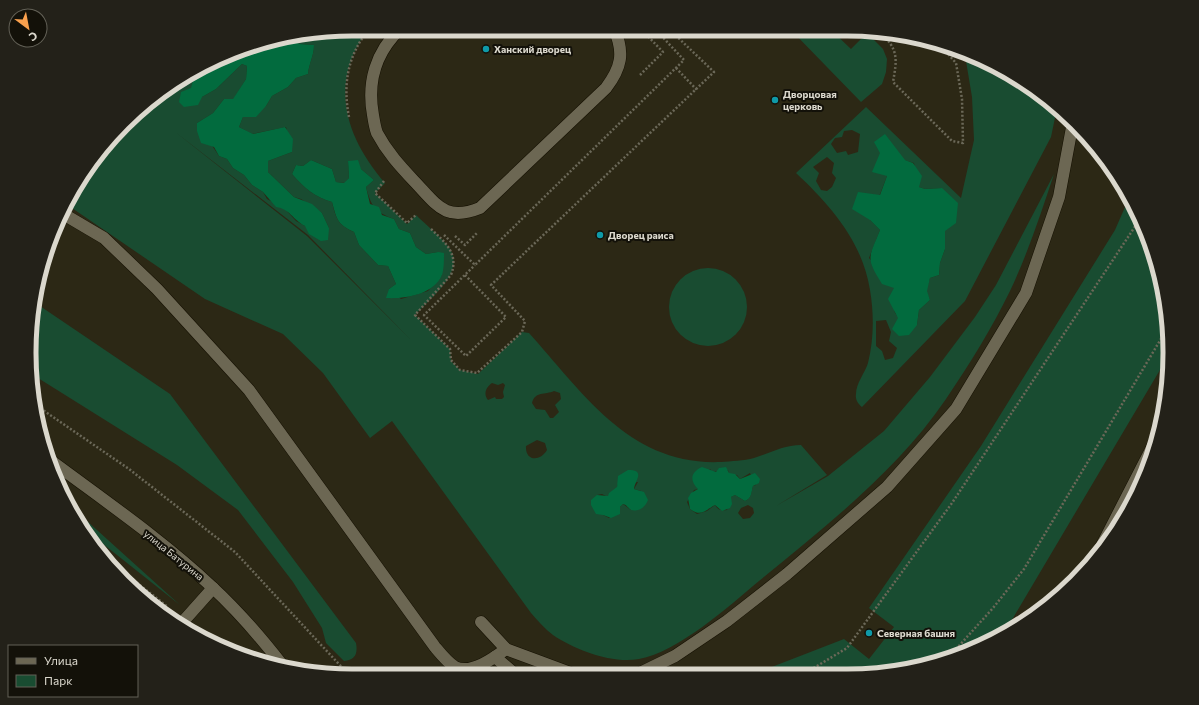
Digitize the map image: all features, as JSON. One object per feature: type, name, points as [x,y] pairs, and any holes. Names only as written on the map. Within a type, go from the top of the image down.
[{"type":"main road","points":[[392,36],[379,58],[373,74],[372,108],[376,131],[392,158],[440,208],[453,214],[467,213],[480,208],[606,88],[620,66],[621,51],[616,36]]},
{"type":"main road","points":[[648,669],[675,656],[727,621],[787,574],[886,487],[956,409],[1026,293],[1059,197],[1071,131]]},
{"type":"main road","points":[[67,216],[104,238],[157,289],[248,390],[434,647],[455,667],[470,669],[495,657],[506,649]]},
{"type":"main road","name":"улица Батурина","points":[[57,465],[164,546],[213,588],[266,644],[278,660]]},
{"type":"main road","points":[[1110,527],[1141,470]]},
{"type":"main road","points":[[184,621],[213,588]]},
{"type":"main road","points":[[481,622],[506,649],[560,669]]},
{"type":"main road","points":[[495,657],[509,669]]},
{"type":"path","points":[[364,45],[370,36]]},
{"type":"path","points":[[635,80],[663,52],[648,36]]},
{"type":"path","points":[[466,275],[506,317],[466,356],[424,315],[684,60],[662,36]]},
{"type":"path","points":[[887,39],[891,43],[897,59],[893,82],[952,141],[963,143],[962,99],[956,63],[947,53]]},
{"type":"path","points":[[676,68],[697,90]]},
{"type":"path","points":[[352,75],[352,81]]},
{"type":"path","points":[[812,669],[847,648],[852,642],[952,503],[1136,225]]},
{"type":"path","points":[[454,234],[465,245],[482,229]]},
{"type":"path","points":[[442,233],[475,265]]},
{"type":"path","points":[[955,649],[983,619],[1024,569],[1162,337]]},
{"type":"path","points":[[41,409],[129,469],[235,552],[343,669]]},
{"type":"path","points":[[132,579],[171,609]]},
{"type":"green space","points":[[364,36],[356,49],[348,69],[345,89],[346,108],[351,127],[371,165],[385,183],[375,193],[407,224],[416,215],[436,233],[453,254],[454,264],[445,283],[415,315],[450,349],[451,361],[460,370],[478,374],[522,332],[529,333],[589,401],[611,422],[634,439],[660,452],[689,460],[721,462],[750,459],[783,448],[801,445],[827,475],[776,506],[828,476],[884,431],[930,377],[975,317],[996,285],[1054,174],[1023,262],[996,319],[972,360],[946,399],[906,450],[883,474],[835,518],[702,627],[670,648],[654,655],[628,660],[606,658],[572,646],[562,641],[544,628],[531,613],[392,421],[370,438],[323,373],[283,334],[205,299],[72,208],[78,194],[101,160],[129,129],[160,101],[194,78],[202,97],[216,89],[242,64],[247,66],[246,79],[233,100],[224,99],[213,113],[197,123],[219,156],[227,159],[233,168],[244,175],[252,185],[263,192],[267,199],[284,208],[296,221],[305,226],[329,228],[322,213],[301,199],[294,197],[268,172],[268,161],[292,152],[286,127],[252,134],[239,127],[243,117],[266,106],[272,96],[288,87],[296,78],[308,74],[314,45],[300,44],[295,41],[332,37]],"holes":[[[174,131],[308,235],[411,340],[307,236]],[[311,160],[332,169],[336,182],[345,183],[349,178],[348,161],[361,169],[374,180],[366,187],[375,208],[382,214],[394,219],[399,229],[410,233],[416,247],[426,254],[438,252],[442,275],[428,291],[401,299],[389,289],[396,284],[388,266],[378,265],[359,245],[354,232],[344,227],[338,221],[332,202],[315,195],[305,188],[292,174],[296,165],[303,166]],[[492,383],[498,385],[503,383],[505,385],[503,392],[504,397],[502,399],[496,399],[495,397],[488,400],[486,398],[485,393],[488,386]],[[554,391],[560,393],[561,399],[555,405],[559,412],[553,418],[550,418],[545,410],[536,409],[532,403],[533,399],[538,395]],[[537,440],[545,443],[547,450],[541,457],[534,458],[528,455],[526,446]],[[710,469],[712,472],[728,470],[729,474],[737,475],[740,479],[750,473],[756,485],[753,486],[750,497],[745,501],[735,495],[731,497],[727,510],[720,510],[715,505],[707,511],[697,514],[690,509],[687,502],[694,490],[698,489]],[[638,482],[634,489],[641,491],[638,510],[631,510],[623,504],[620,507],[620,511],[609,518],[603,515],[597,495],[602,494],[608,497],[617,488],[617,485]],[[748,505],[753,508],[754,513],[750,518],[743,519],[738,513],[741,508]]]},
{"type":"green space","points":[[797,36],[837,36],[851,49],[863,37],[871,37],[883,49],[887,59],[886,72],[882,84],[861,102]]},
{"type":"green space","points":[[295,41],[300,44],[314,45],[308,74],[296,78],[288,87],[272,96],[266,106],[256,117],[243,117],[239,127],[253,134],[285,127],[293,139],[292,152],[268,161],[268,172],[294,197],[312,204],[322,213],[329,228],[328,240],[321,241],[309,234],[305,226],[285,210],[276,207],[263,192],[252,185],[244,175],[233,168],[227,159],[219,156],[214,147],[201,143],[197,131],[197,123],[213,113],[224,99],[233,99],[246,79],[247,66],[242,64],[216,89],[202,97],[198,105],[184,107],[179,102],[181,92],[191,88],[194,78],[231,60],[251,53]]},
{"type":"green space","points":[[966,59],[1005,78],[1039,101],[1055,115],[1051,137],[965,301],[862,407],[856,400],[856,390],[868,363],[873,326],[870,290],[866,272],[852,240],[843,226],[821,198],[796,173],[866,107],[961,198],[974,140],[972,97]],"holes":[[[852,130],[860,134],[858,152],[848,155],[846,151],[837,153],[831,144],[835,138],[842,137],[844,131]],[[881,153],[914,163],[919,187],[925,189],[942,188],[945,249],[940,263],[939,275],[930,278],[926,291],[930,300],[919,310],[917,325],[902,319],[895,313],[895,288],[869,258],[880,230],[870,220],[887,176]],[[827,157],[834,163],[832,173],[836,178],[832,187],[827,191],[821,190],[816,181],[819,173],[813,167]],[[886,320],[891,332],[889,341],[897,348],[893,358],[885,360],[882,351],[876,346],[876,321]]]},
{"type":"green space","points":[[885,134],[905,160],[913,163],[922,176],[919,187],[925,189],[942,188],[958,203],[956,223],[945,231],[945,249],[940,263],[939,275],[930,278],[927,291],[930,300],[919,310],[917,325],[909,335],[899,336],[892,329],[898,318],[888,299],[894,288],[882,284],[873,268],[870,257],[880,230],[870,220],[852,209],[858,192],[880,195],[887,176],[872,172],[880,153],[874,142]]},
{"type":"green space","points":[[311,160],[332,169],[336,182],[344,183],[349,178],[348,161],[358,160],[361,169],[374,180],[366,187],[370,204],[379,207],[382,215],[394,219],[399,229],[410,233],[416,247],[426,254],[438,252],[444,253],[443,273],[438,282],[432,287],[418,294],[402,298],[386,298],[389,289],[396,284],[388,266],[378,265],[359,245],[354,232],[338,221],[332,202],[310,191],[292,174],[296,165],[303,166]]},
{"type":"green space","points":[[1126,205],[1139,231],[1157,291],[1162,332],[1162,366],[1013,618],[1005,627],[968,645],[908,663],[846,669],[766,669],[844,639],[869,659],[894,627],[869,608],[981,446],[1115,230]]},
{"type":"green space","points":[[708,268],[723,271],[736,279],[744,292],[747,307],[744,322],[736,335],[723,343],[708,346],[693,343],[680,335],[672,322],[669,307],[672,292],[680,279],[693,271]]},
{"type":"green space","points":[[40,306],[170,394],[356,643],[357,650],[353,658],[344,661],[326,643],[322,628],[293,582],[238,510],[177,465],[37,378],[36,352]]},
{"type":"green space","points":[[702,467],[716,472],[719,468],[726,467],[729,473],[735,474],[740,479],[755,473],[760,479],[759,483],[753,486],[750,497],[747,500],[745,501],[735,495],[731,497],[732,504],[730,508],[722,511],[715,505],[700,513],[697,513],[690,509],[688,498],[691,493],[698,489],[693,482],[692,476],[695,471]]},
{"type":"green space","points":[[628,470],[633,470],[638,474],[634,489],[644,492],[648,500],[645,505],[640,510],[631,510],[623,504],[620,507],[620,514],[611,518],[596,514],[591,505],[591,500],[597,495],[608,496],[609,493],[617,487],[618,476]]},
{"type":"green space","points":[[81,516],[180,605],[97,539]]},
{"type":"place","name":"Ханский дворец","points":[[486,49]]},
{"type":"place","name":"Дворцовая церковь","points":[[775,100]]},
{"type":"place","name":"Дворец раиса","points":[[600,235]]},
{"type":"place","name":"Северная башня","points":[[869,633]]}]
